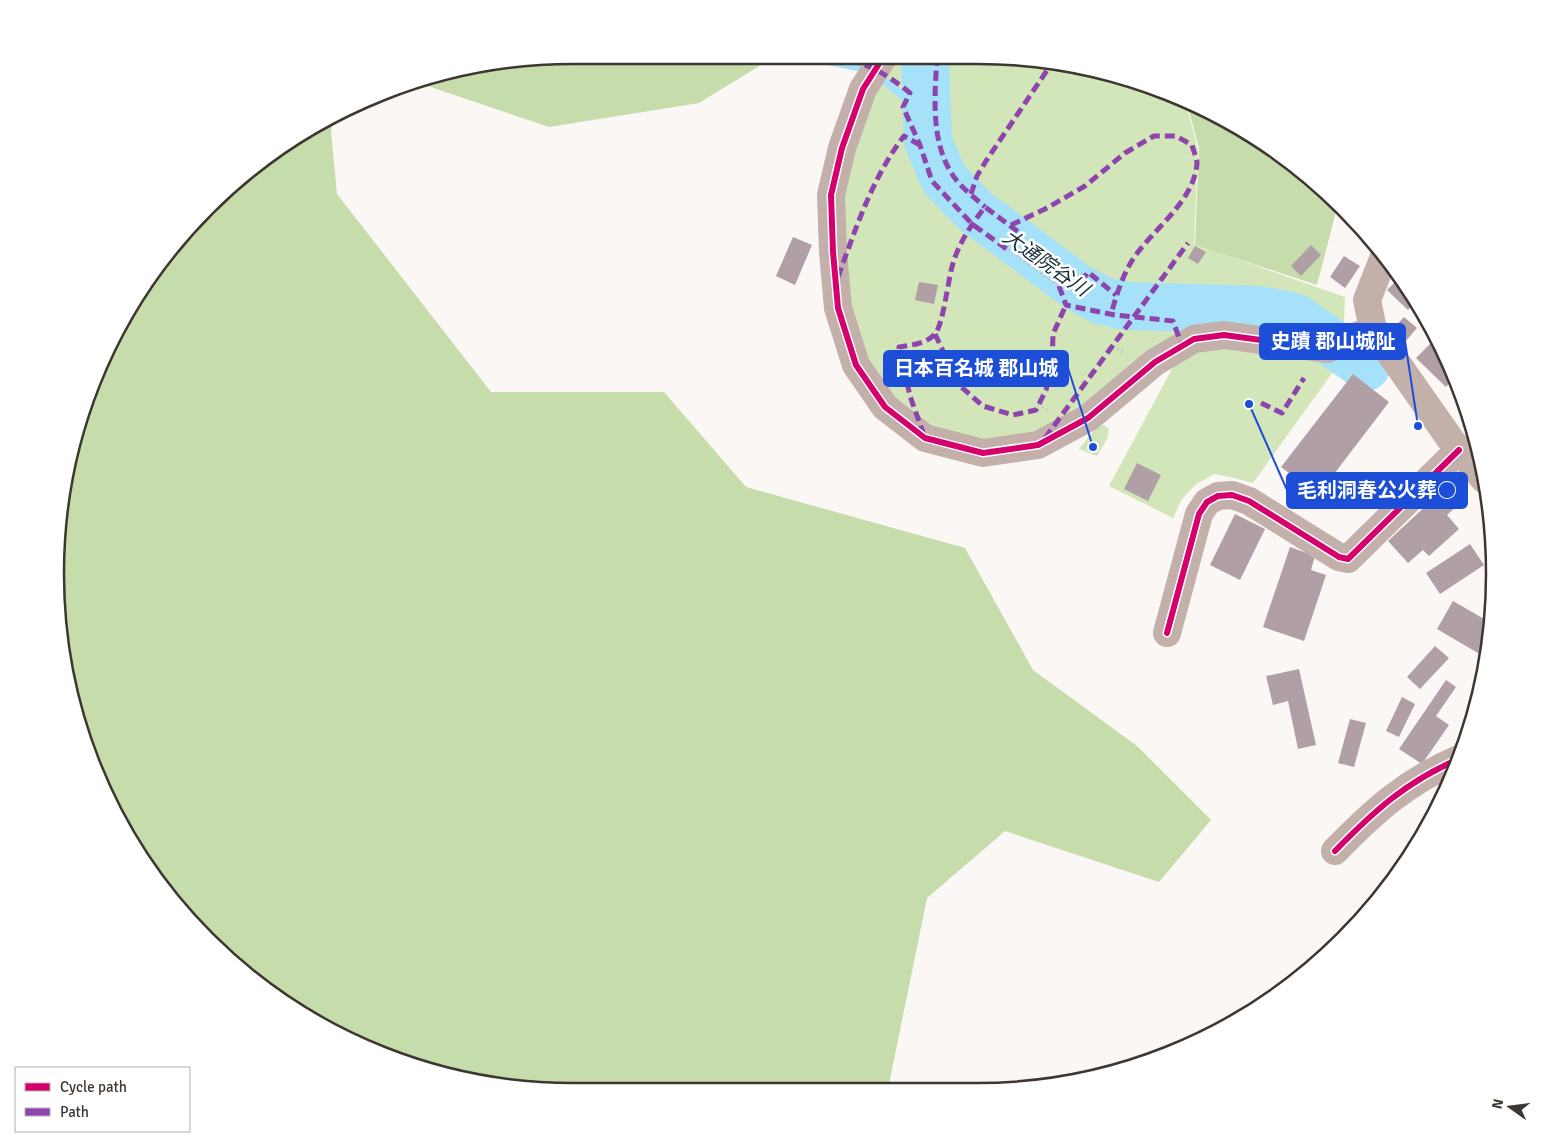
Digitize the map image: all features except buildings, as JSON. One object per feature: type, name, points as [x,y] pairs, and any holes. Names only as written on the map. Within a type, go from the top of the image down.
[{"type":"street","points":[[879,64],[863,89],[842,148],[832,195],[838,308],[856,365],[885,407],[925,438],[984,453],[1038,445],[1088,418],[1155,362],[1194,339],[1224,335],[1327,350],[1366,332]]},
{"type":"street","points":[[1381,263],[1367,300],[1366,332],[1475,468]]},
{"type":"street","points":[[1167,633],[1199,514],[1208,502],[1218,496],[1232,495],[1249,501],[1339,557],[1348,559],[1459,450]]},
{"type":"street","points":[[1335,851],[1369,817],[1408,785],[1449,764]]},
{"type":"path","points":[[1020,233],[1067,268]]},
{"type":"path","points":[[1008,250],[1059,286]]},
{"type":"green space","points":[[762,64],[699,103],[549,127],[427,86],[474,74],[540,65]]},
{"type":"green space","points":[[888,64],[976,64],[1043,68],[1108,81],[1140,91],[1188,110],[1198,149],[1194,244],[1345,297],[1344,323],[1319,334],[1231,325],[1092,400],[1034,436],[983,442],[945,433],[896,408],[859,346],[849,312],[840,202],[848,155]]},
{"type":"green space","points":[[1189,110],[1231,132],[1260,150],[1313,190],[1336,212],[1317,285],[1195,245],[1199,148]]},
{"type":"green space","points":[[333,124],[331,130],[337,194],[491,392],[664,392],[746,487],[965,548],[1033,670],[1137,746],[1211,820],[1159,882],[1005,831],[927,898],[889,1083],[574,1083],[507,1079],[474,1073],[410,1056],[348,1031],[290,997],[237,957],[190,910],[169,884],[150,857],[116,799],[91,737],[81,705],[68,640],[65,607],[65,540],[68,507],[81,442],[91,410],[116,348],[132,319],[169,263],[190,237],[237,190],[263,169]]},
{"type":"green space","points":[[1203,347],[1230,348],[1340,362],[1253,483],[1214,474],[1195,485],[1182,499],[1173,518],[1109,486],[1173,367]]},
{"type":"green space","points":[[1099,424],[1109,429],[1107,439],[1097,456],[1079,449]]},
{"type":"waterway","points":[[843,64],[858,67],[889,84],[912,104],[928,141]]},
{"type":"waterway","name":"大通院谷川","points":[[925,64],[928,141],[944,179],[975,211],[1077,287],[1103,301],[1126,306],[1259,310],[1295,317],[1366,367]]},
{"type":"marked path","points":[[862,64],[892,79],[910,93],[903,107],[920,145],[932,181],[972,224],[1008,250]]},
{"type":"marked path","points":[[936,64],[935,101],[940,147],[955,179],[985,207]]},
{"type":"marked path","points":[[971,194],[977,176],[986,161],[1048,69]]},
{"type":"marked path","points":[[838,277],[866,204],[893,152],[904,136],[920,145]]},
{"type":"marked path","points":[[1011,225],[1045,209],[1085,186],[1125,153],[1154,136],[1176,136],[1192,145],[1197,163],[1194,178],[1188,191],[1170,217],[1148,240],[1130,264],[1121,282],[1111,314]]},
{"type":"marked path","points":[[924,435],[910,396],[899,347],[923,342],[935,334],[940,322],[952,267],[958,250],[970,228],[985,207],[1020,233]]},
{"type":"marked path","points":[[1045,438],[1188,243]]},
{"type":"marked path","points":[[1067,268],[1084,278],[1088,272],[1116,295]]},
{"type":"marked path","points":[[1059,286],[1066,305],[1115,315],[1173,321],[1182,346]]},
{"type":"marked path","points":[[935,334],[959,385],[983,406],[1013,415],[1036,410],[1046,390],[1052,368],[1053,334],[1066,305]]},
{"type":"marked path","points":[[1261,403],[1282,413],[1304,378]]},
{"type":"cycle path","points":[[879,64],[863,89],[842,148],[831,195],[833,252],[838,308],[856,365],[885,407],[925,438],[983,453],[1038,445],[1088,418],[1155,362],[1194,339],[1224,335],[1327,349],[1373,329]]},
{"type":"cycle path","points":[[1167,633],[1199,514],[1207,502],[1218,496],[1232,495],[1249,501],[1339,557],[1348,559],[1459,450]]},
{"type":"cycle path","points":[[1335,851],[1392,798],[1423,777],[1449,764]]},
{"type":"place","name":"毛利洞春公火葬○","points":[[1249,404]]},
{"type":"place","name":"史蹟 郡山城阯","points":[[1418,426]]},
{"type":"place","name":"日本百名城 郡山城","points":[[1093,447]]}]
